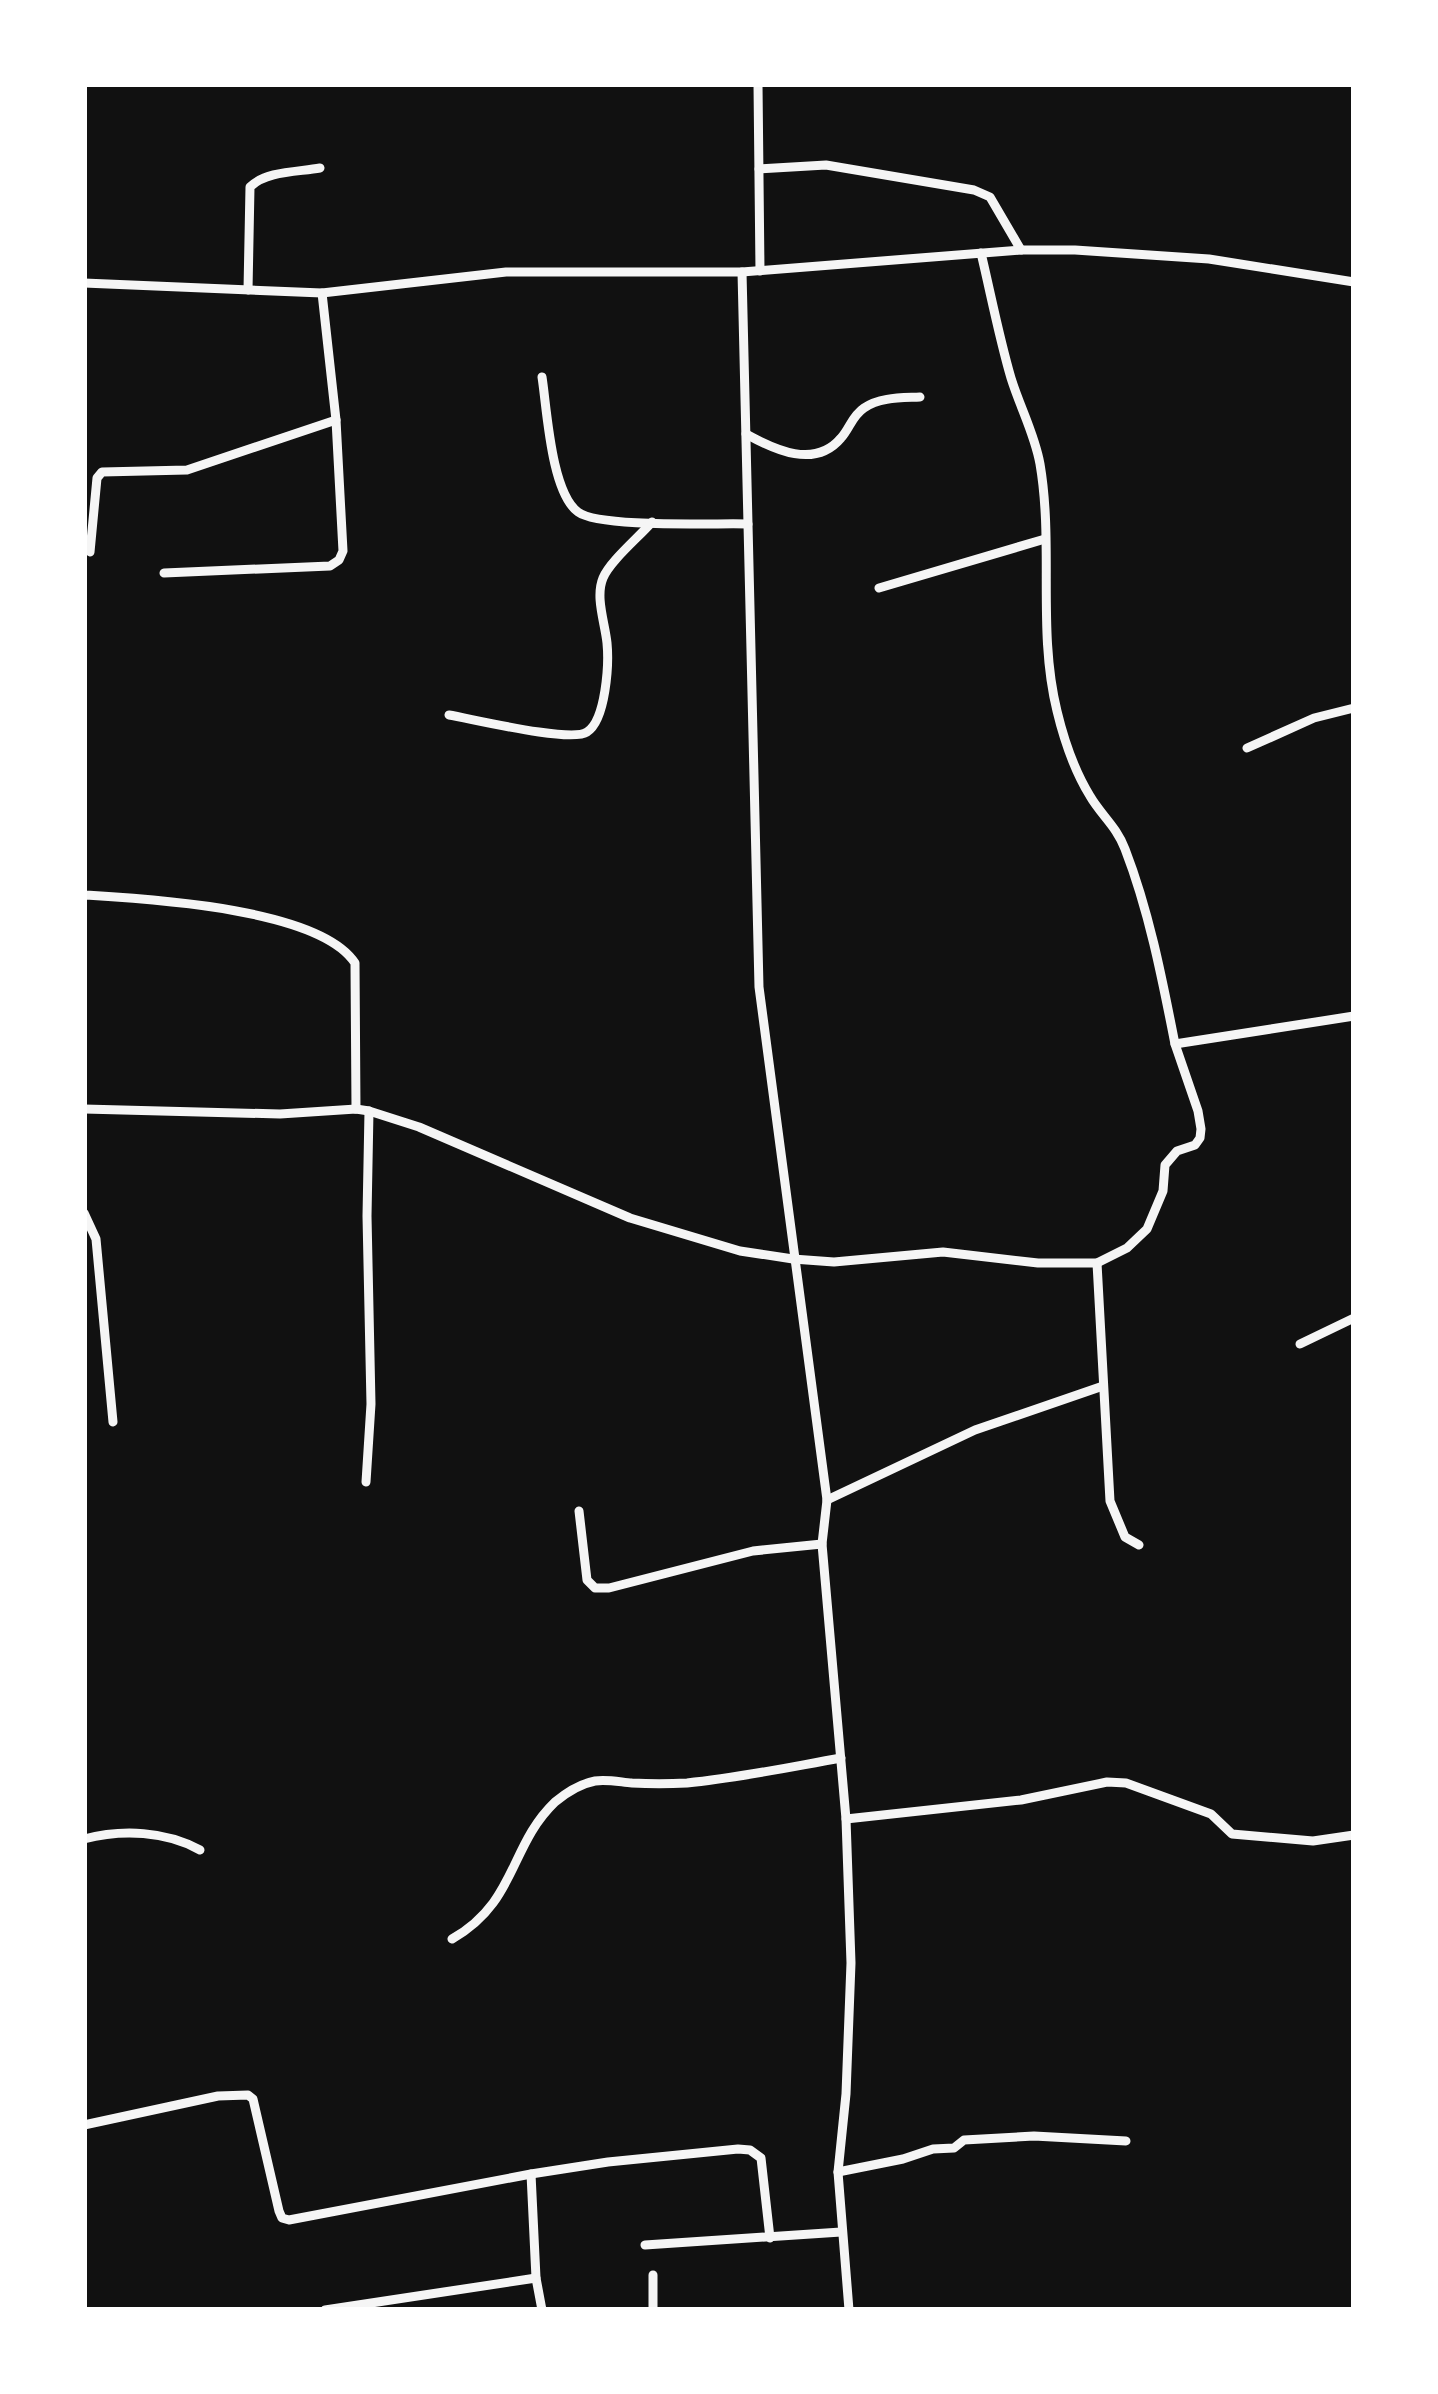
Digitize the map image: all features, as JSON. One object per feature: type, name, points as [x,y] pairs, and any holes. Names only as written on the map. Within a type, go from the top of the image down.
[{"type":"street","points":[[758,84],[760,271]]},
{"type":"street","points":[[759,169],[826,165],[974,190],[990,196],[1021,250]]},
{"type":"street","points":[[248,290],[250,187],[268,176],[320,168]]},
{"type":"street","points":[[84,283],[322,292],[506,272],[742,272],[1021,250],[1148,253],[1354,282]]},
{"type":"street","points":[[84,1109],[280,1114],[369,1111],[419,1127],[630,1218],[740,1251],[793,1259],[834,1262],[943,1252],[1039,1263],[1097,1263],[1127,1248],[1147,1228],[1163,1191],[1166,1165],[1177,1151],[1195,1145],[1200,1138],[1198,1111],[1174,1044],[1141,896],[1124,845],[1079,776],[1057,712],[1050,679],[1040,459],[1010,376],[981,253]]},
{"type":"street","points":[[742,272],[759,987],[827,1500],[822,1544],[846,1819],[851,1963],[838,2172],[849,2310]]},
{"type":"street","points":[[164,573],[330,566],[339,560],[343,550],[336,420],[322,292]]},
{"type":"street","points":[[542,376],[559,478],[577,512],[607,520],[748,524]]},
{"type":"street","points":[[746,434],[770,448],[818,454],[841,439],[853,418],[875,402],[920,398]]},
{"type":"street","points":[[90,552],[97,478],[102,472],[187,470],[336,420]]},
{"type":"street","points":[[449,715],[554,734],[583,735],[592,728],[607,675],[604,575],[652,522]]},
{"type":"street","points":[[879,588],[1045,539]]},
{"type":"street","points":[[1247,748],[1314,718],[1354,708]]},
{"type":"street","points":[[84,895],[259,915],[347,951],[355,964],[356,1109]]},
{"type":"street","points":[[1174,1044],[1354,1016]]},
{"type":"street","points":[[366,1482],[371,1404],[369,1111]]},
{"type":"street","points":[[84,1213],[96,1239],[113,1422]]},
{"type":"street","points":[[1097,1263],[1110,1502],[1125,1538],[1139,1545]]},
{"type":"street","points":[[1300,1344],[1354,1318]]},
{"type":"street","points":[[827,1500],[975,1430],[1103,1386]]},
{"type":"street","points":[[579,1511],[587,1580],[595,1588],[753,1552],[822,1544]]},
{"type":"street","points":[[452,1939],[473,1927],[494,1904],[527,1842],[568,1790],[597,1781],[685,1783],[841,1758]]},
{"type":"street","points":[[846,1819],[1022,1800],[1106,1782],[1126,1783],[1210,1814],[1232,1834],[1313,1841],[1354,1835]]},
{"type":"street","points":[[84,1839],[158,1835],[200,1850]]},
{"type":"street","points":[[84,2125],[218,2096],[248,2095],[253,2099],[279,2211],[290,2220],[608,2162],[750,2150],[761,2158],[770,2238]]},
{"type":"street","points":[[838,2172],[954,2148],[964,2140],[1034,2136],[1126,2141]]},
{"type":"street","points":[[531,2174],[542,2310]]},
{"type":"street","points":[[645,2245],[842,2232]]},
{"type":"street","points":[[653,2275],[653,2310]]},
{"type":"street","points":[[325,2310],[536,2278]]}]
